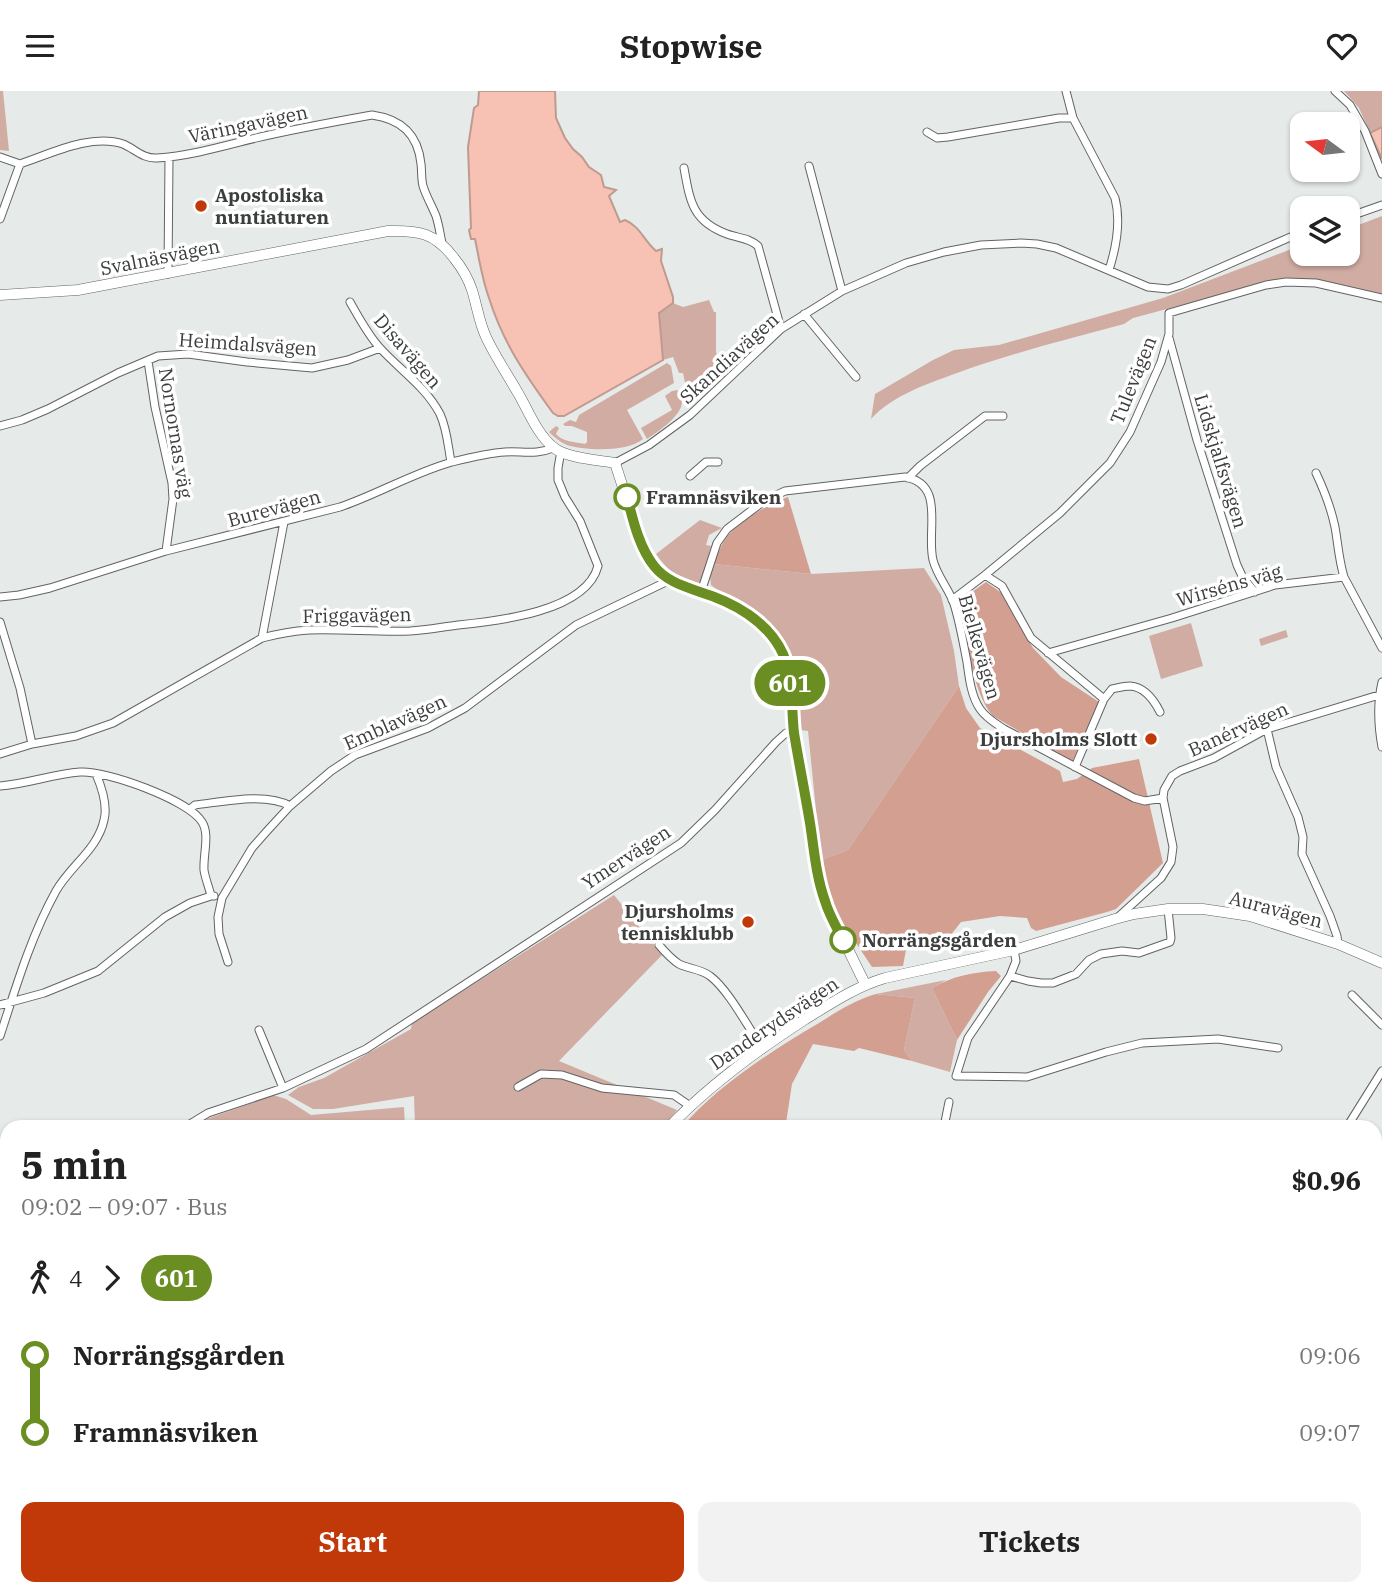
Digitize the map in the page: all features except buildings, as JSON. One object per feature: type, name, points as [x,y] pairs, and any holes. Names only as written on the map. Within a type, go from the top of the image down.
[{"type":"street","points":[[1066,91],[1073,118],[1115,198],[1118,209],[1118,227],[1109,270]]},
{"type":"street","points":[[1335,91],[1350,105],[1365,131],[1382,174]]},
{"type":"street","name":"Väringavägen","points":[[20,164],[66,146],[106,141],[124,145],[143,156],[169,157],[303,127],[372,115],[382,116],[399,124],[411,134],[417,146],[423,187],[435,214],[442,243]]},
{"type":"street","points":[[927,132],[937,138],[948,137],[1059,118],[1073,118]]},
{"type":"street","points":[[168,274],[169,157]]},
{"type":"street","points":[[0,219],[20,164],[3,159]]},
{"type":"street","points":[[809,166],[842,292]]},
{"type":"street","points":[[684,168],[693,207],[701,217],[726,234],[753,241],[758,246],[781,328]]},
{"type":"street","points":[[1360,213],[1382,205]]},
{"type":"street","name":"Svalnäsvägen","points":[[0,295],[78,290],[388,231],[421,233],[442,243]]},
{"type":"street","name":"Skandiavägen","points":[[615,463],[643,449],[690,415],[781,328],[842,292],[906,263],[981,245],[1037,244],[1056,248],[1148,287],[1168,289],[1290,237]]},
{"type":"street","points":[[442,243],[463,270],[472,289],[485,336],[538,429],[557,449],[615,463],[640,540],[653,565],[670,580],[733,605],[755,619],[771,634],[783,655],[789,677],[794,731],[818,878],[826,904],[865,984]]},
{"type":"street","name":"Tulevägen","points":[[952,600],[1060,513],[1110,463],[1147,398],[1169,334],[1169,313],[1266,285],[1286,282],[1316,283],[1382,298]]},
{"type":"street","name":"Disavägen","points":[[350,302],[380,348],[432,401],[446,429],[451,462]]},
{"type":"street","points":[[804,314],[856,377]]},
{"type":"street","name":"Lidskjalfsvägen","points":[[1169,334],[1196,440],[1237,565],[1243,578],[1255,592]]},
{"type":"street","name":"Heimdalsvägen","points":[[0,426],[48,409],[158,356],[188,354],[312,368],[338,363],[380,348]]},
{"type":"street","name":"Nornornas väg","points":[[148,361],[173,491],[166,551]]},
{"type":"street","points":[[701,592],[717,543],[727,529],[764,501],[785,491],[908,478],[994,408]]},
{"type":"street","points":[[985,416],[1003,416]]},
{"type":"street","name":"Burevägen","points":[[0,597],[50,588],[166,551],[358,501],[387,486],[451,462],[502,452],[534,453],[557,449]]},
{"type":"street","name":"Friggavägen","points":[[0,754],[32,744],[76,736],[113,723],[261,638],[309,630],[412,631],[497,621],[548,608],[581,591],[593,580],[598,566],[558,480],[557,449]]},
{"type":"street","points":[[690,476],[706,462],[718,462]]},
{"type":"street","points":[[1316,473],[1334,523],[1344,577],[1382,648]]},
{"type":"street","name":"Bielkevägen","points":[[908,478],[922,483],[928,491],[931,503],[932,556],[952,600],[978,708],[1004,729],[1134,798],[1145,801],[1163,798]]},
{"type":"street","points":[[261,638],[284,522]]},
{"type":"street","points":[[985,575],[1002,586],[1031,638],[1104,699]]},
{"type":"street","name":"Wirséns väg","points":[[1048,653],[1275,585],[1344,577]]},
{"type":"street","name":"Emblavägen","points":[[228,962],[219,934],[218,917],[222,898],[253,848],[290,806],[331,771],[355,755],[428,728],[465,708],[576,625],[670,580]]},
{"type":"street","points":[[0,622],[20,688],[32,744]]},
{"type":"street","points":[[1382,682],[1378,719],[1382,747]]},
{"type":"street","points":[[1075,767],[1104,699],[1112,689],[1130,686],[1148,694],[1160,712]]},
{"type":"street","name":"Banérvägen","points":[[1163,798],[1171,776],[1214,758],[1267,729],[1381,694]]},
{"type":"street","points":[[1267,729],[1276,767],[1298,817],[1303,837],[1302,854],[1330,916],[1338,944]]},
{"type":"street","name":"Ymervägen","points":[[196,1120],[208,1113],[284,1088],[366,1049],[681,843],[715,810],[776,742],[786,733],[794,731]]},
{"type":"street","points":[[0,786],[83,772],[96,773],[133,783],[190,809],[203,822],[206,830],[204,873],[211,896]]},
{"type":"street","points":[[0,1036],[26,958],[47,908],[58,887],[100,833],[105,819],[105,803],[96,773]]},
{"type":"street","points":[[1115,919],[1161,879],[1171,862],[1172,847],[1163,798]]},
{"type":"street","points":[[190,809],[195,805],[251,799],[273,800],[290,806]]},
{"type":"street","points":[[0,1005],[44,993],[98,971],[165,916],[211,896],[222,898]]},
{"type":"street","points":[[1010,976],[1053,983],[1076,974],[1089,960],[1101,954],[1122,951],[1139,953],[1170,942],[1168,909]]},
{"type":"street","name":"Auravägen","points":[[1115,919],[1168,909],[1203,909],[1250,916],[1338,944],[1382,963]]},
{"type":"street","name":"Danderydsvägen","points":[[676,1120],[763,1049],[817,1012],[865,984],[1014,950],[1115,919]]},
{"type":"street","points":[[659,945],[680,964],[711,976],[722,987],[763,1049]]},
{"type":"street","points":[[1014,950],[1016,961],[1010,976],[968,1038],[956,1076],[1027,1077],[1142,1043],[1219,1039],[1278,1048]]},
{"type":"street","points":[[1352,995],[1382,1025]]},
{"type":"street","points":[[259,1030],[284,1088]]},
{"type":"street","points":[[1350,1120],[1382,1070]]},
{"type":"street","points":[[518,1087],[541,1074],[562,1075],[602,1088],[674,1095],[690,1106]]},
{"type":"street","points":[[945,1120],[949,1102]]},
{"type":"shaded area","points":[[0,91],[3,91],[9,151],[0,150]]},
{"type":"shaded area","points":[[479,91],[555,91],[556,118],[565,138],[589,167],[601,175],[604,187],[616,190],[609,196],[620,222],[625,220],[635,226],[656,251],[662,249],[661,261],[673,297],[673,303],[659,313],[663,360],[564,416],[553,413],[508,344],[487,291],[475,239],[471,239],[468,147]]},
{"type":"shaded area","points":[[1344,91],[1382,91],[1382,127],[1370,133],[1359,108]]},
{"type":"shaded area","points":[[1382,127],[1382,159],[1370,133]]},
{"type":"shaded area","points":[[1382,216],[1382,295],[1332,283],[1295,279],[1253,286],[1133,318],[1124,324],[1040,347],[934,381],[890,403],[871,419],[875,394],[954,350],[999,345],[1163,298],[1290,250],[1290,266],[1360,266],[1360,224]]},
{"type":"shaded area","points":[[709,300],[716,312],[716,352],[723,378],[708,391],[689,401],[683,373],[679,373],[673,357],[663,360],[659,313],[673,303],[683,307]]},
{"type":"shaded area","points":[[667,363],[671,366],[674,383],[627,410],[643,439],[617,448],[585,448],[567,445],[549,432],[556,426],[559,428],[556,434],[562,439],[585,444],[587,432],[563,424],[570,420],[576,422],[579,415]]},
{"type":"shaded area","points":[[678,390],[682,401],[678,412],[669,423],[647,439],[641,428],[672,410],[665,396]]},
{"type":"shaded area","points":[[788,497],[811,574],[713,564],[724,541],[738,525]]},
{"type":"shaded area","points":[[700,520],[722,528],[709,535],[706,545],[711,546],[701,581],[698,583],[674,573],[656,554]]},
{"type":"shaded area","points":[[713,564],[811,574],[924,568],[941,595],[959,686],[848,850],[821,860],[808,731],[800,730],[793,669],[786,648],[765,617],[711,585]]},
{"type":"shaded area","points":[[986,582],[1003,594],[1033,648],[1061,677],[1099,702],[1072,762],[993,716],[980,694],[958,602]]},
{"type":"shaded area","points":[[1191,623],[1203,666],[1161,679],[1149,636]]},
{"type":"shaded area","points":[[1286,630],[1288,637],[1261,646],[1259,639]]},
{"type":"shaded area","points":[[959,686],[966,708],[980,728],[1060,771],[1063,782],[1077,779],[1092,768],[1139,759],[1163,863],[1116,909],[1036,931],[1031,928],[1027,918],[1000,916],[961,922],[950,936],[907,944],[903,966],[872,967],[832,907],[821,860],[848,850]]},
{"type":"shaded area","points":[[614,895],[662,955],[559,1061],[677,1110],[669,1120],[415,1120],[414,1096],[333,1109],[313,1109],[288,1095],[411,1029],[412,1023]]},
{"type":"shaded area","points":[[996,971],[1001,976],[957,1040],[932,988],[963,975]]},
{"type":"shaded area","points":[[946,980],[932,988],[957,1040],[950,1072],[912,1061],[904,1050],[915,998],[876,994]]},
{"type":"shaded area","points":[[876,994],[915,998],[904,1050],[912,1061],[859,1048],[854,1051],[813,1044],[792,1084],[786,1120],[689,1120],[728,1083],[765,1057],[861,999]]},
{"type":"shaded area","points":[[273,1095],[286,1099],[311,1115],[404,1107],[405,1120],[204,1120]]},
{"type":"bus line","name":"601","points":[[627,497],[640,540],[653,565],[683,587],[733,605],[755,619],[771,634],[783,655],[789,677],[794,731],[818,878],[826,904],[843,940]]},
{"type":"place","name":"Apostoliska nuntiaturen","points":[[201,206]]},
{"type":"place","name":"Framnäsviken","points":[[627,497]]},
{"type":"place","name":"Djursholms Slott","points":[[1151,739]]},
{"type":"place","name":"Djursholms tennisklubb","points":[[748,922]]},
{"type":"place","name":"Norrängsgården","points":[[843,940]]}]
